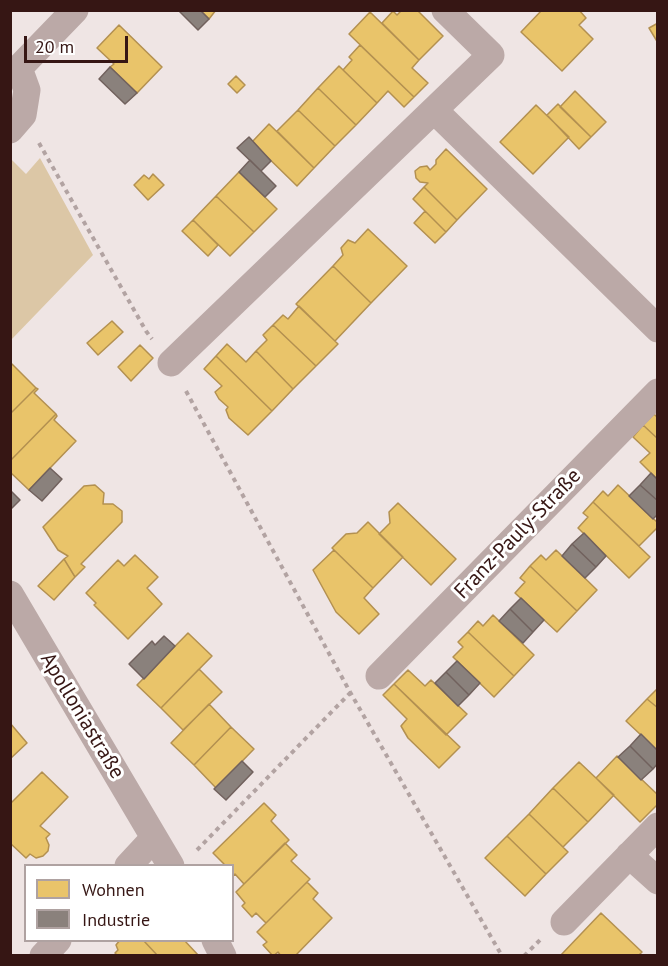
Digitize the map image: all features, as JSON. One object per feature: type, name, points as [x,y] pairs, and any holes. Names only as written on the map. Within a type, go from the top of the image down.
[{"type":"street","points":[[17,123],[27,90],[15,61],[75,10]]},
{"type":"street","points":[[171,363],[491,55],[445,10]]},
{"type":"street","points":[[434,110],[657,329]]},
{"type":"street","name":"Franz-Pauly-Straße","points":[[380,676],[657,392]]},
{"type":"street","name":"Apolloniastraße","points":[[10,594],[154,838],[181,861]]},
{"type":"street","points":[[564,922],[657,826]]},
{"type":"street","points":[[130,864],[154,838]]},
{"type":"street","points":[[629,855],[657,881]]},
{"type":"street","points":[[43,956],[56,942]]},
{"type":"street","points":[[216,942],[223,956]]},
{"type":"path","points":[[17,123],[146,331],[171,363],[350,692],[502,956]]},
{"type":"path","points":[[181,861],[350,692]]},
{"type":"shaded area","points":[[40,158],[93,255],[11,340],[11,159],[26,174]]},
{"type":"building: Wohnen","points":[[200,10],[216,10],[209,19]]},
{"type":"building: Wohnen","points":[[402,10],[417,10],[443,36],[419,60],[382,23],[393,11],[397,15]]},
{"type":"building: Wohnen","points":[[542,10],[579,10],[586,18],[579,25],[593,39],[562,71],[521,32]]},
{"type":"building: Wohnen","points":[[370,12],[419,60],[412,68],[428,83],[414,97],[349,34]]},
{"type":"building: Wohnen","points":[[658,23],[658,43],[649,28]]},
{"type":"building: Wohnen","points":[[119,25],[162,67],[137,93],[110,67],[114,64],[97,48]]},
{"type":"building: Wohnen","points":[[360,45],[414,97],[404,107],[388,91],[377,103],[343,70],[352,60],[349,57]]},
{"type":"building: Wohnen","points":[[339,66],[377,103],[356,125],[318,88]]},
{"type":"building: Wohnen","points":[[236,76],[245,85],[237,93],[228,84]]},
{"type":"building: Wohnen","points":[[318,88],[356,125],[335,146],[298,110]]},
{"type":"building: Wohnen","points":[[575,91],[606,122],[591,137],[560,107]]},
{"type":"building: Wohnen","points":[[558,104],[591,137],[579,149],[547,115]]},
{"type":"building: Wohnen","points":[[536,105],[569,137],[533,174],[500,142]]},
{"type":"building: Wohnen","points":[[298,110],[335,146],[314,168],[277,131]]},
{"type":"building: Wohnen","points":[[269,124],[314,168],[297,186],[252,142]]},
{"type":"building: Wohnen","points":[[446,149],[487,189],[457,220],[424,187],[428,183],[420,182],[416,178],[415,171],[427,166],[430,170]]},
{"type":"building: Wohnen","points":[[239,172],[277,209],[254,232],[216,196]]},
{"type":"building: Wohnen","points":[[153,174],[164,185],[148,200],[134,185],[144,175],[149,179]]},
{"type":"building: Wohnen","points":[[424,187],[457,220],[446,232],[413,199]]},
{"type":"building: Wohnen","points":[[216,196],[254,232],[230,256],[193,220]]},
{"type":"building: Wohnen","points":[[425,211],[446,232],[435,243],[414,223]]},
{"type":"building: Wohnen","points":[[193,220],[218,245],[208,256],[182,231]]},
{"type":"building: Wohnen","points":[[368,229],[407,266],[371,303],[333,266],[343,255],[341,248],[348,240],[355,243]]},
{"type":"building: Wohnen","points":[[333,266],[371,303],[335,341],[296,304]]},
{"type":"building: Wohnen","points":[[299,306],[338,344],[316,366],[273,325],[283,315],[288,319]]},
{"type":"building: Wohnen","points":[[112,321],[123,332],[98,355],[87,343]]},
{"type":"building: Wohnen","points":[[273,325],[316,366],[293,389],[256,351],[267,340],[263,335]]},
{"type":"building: Wohnen","points":[[227,344],[246,362],[256,351],[293,389],[272,411],[216,356]]},
{"type":"building: Wohnen","points":[[140,345],[153,358],[131,381],[118,367]]},
{"type":"building: Wohnen","points":[[216,356],[272,411],[248,435],[229,418],[226,410],[228,407],[215,392],[222,386],[204,369]]},
{"type":"building: Wohnen","points":[[12,364],[36,388],[10,414],[10,366]]},
{"type":"building: Wohnen","points":[[36,388],[38,389],[34,393],[56,414],[10,461],[10,414]]},
{"type":"building: Wohnen","points":[[56,414],[54,420],[76,441],[29,490],[10,472],[10,461]]},
{"type":"building: Wohnen","points":[[654,414],[658,418],[658,439],[643,425]]},
{"type":"building: Wohnen","points":[[643,425],[658,439],[658,480],[640,462],[650,453],[633,437]]},
{"type":"building: Wohnen","points":[[95,485],[104,493],[103,504],[113,504],[122,511],[122,522],[81,564],[85,567],[75,577],[64,559],[68,556],[58,550],[43,527],[84,486]]},
{"type":"building: Wohnen","points":[[618,485],[658,523],[658,527],[639,546],[593,502],[603,491],[608,496]]},
{"type":"building: Wohnen","points":[[593,502],[650,557],[629,578],[578,528],[588,517],[583,513]]},
{"type":"building: Wohnen","points":[[398,503],[456,559],[431,585],[379,534],[390,523],[389,512]]},
{"type":"building: Wohnen","points":[[368,522],[403,557],[373,588],[332,548],[346,534],[357,533]]},
{"type":"building: Wohnen","points":[[334,550],[373,588],[364,598],[379,614],[359,634],[336,612],[313,570]]},
{"type":"building: Wohnen","points":[[556,550],[597,590],[577,611],[530,566],[541,555],[546,560]]},
{"type":"building: Wohnen","points":[[135,555],[158,577],[147,588],[162,604],[128,639],[94,605],[96,603],[86,593],[118,560],[124,566]]},
{"type":"building: Wohnen","points":[[64,559],[75,577],[54,600],[38,586]]},
{"type":"building: Wohnen","points":[[530,566],[577,611],[557,632],[515,593],[525,582],[520,578]]},
{"type":"building: Wohnen","points":[[493,615],[534,655],[514,676],[468,632],[478,621],[483,626]]},
{"type":"building: Wohnen","points":[[468,632],[514,676],[494,697],[453,657],[463,647],[458,642]]},
{"type":"building: Wohnen","points":[[188,633],[212,656],[161,708],[137,685]]},
{"type":"building: Wohnen","points":[[199,669],[222,692],[183,730],[161,708]]},
{"type":"building: Wohnen","points":[[408,670],[425,686],[431,680],[467,714],[446,735],[394,684]]},
{"type":"building: Wohnen","points":[[394,684],[460,747],[439,768],[408,738],[401,726],[407,719],[383,695]]},
{"type":"building: Wohnen","points":[[658,688],[658,708],[647,699]]},
{"type":"building: Wohnen","points":[[647,699],[658,708],[658,751],[626,721]]},
{"type":"building: Wohnen","points":[[209,704],[231,727],[194,765],[171,743]]},
{"type":"building: Wohnen","points":[[10,723],[27,743],[10,759]]},
{"type":"building: Wohnen","points":[[231,727],[254,749],[216,788],[194,765]]},
{"type":"building: Wohnen","points":[[617,756],[658,795],[658,804],[640,822],[596,778]]},
{"type":"building: Wohnen","points":[[579,762],[614,795],[588,822],[553,788]]},
{"type":"building: Wohnen","points":[[42,772],[68,797],[40,826],[50,834],[46,838],[49,845],[48,851],[43,856],[36,858],[30,854],[26,858],[10,843],[10,804]]},
{"type":"building: Wohnen","points":[[553,788],[588,822],[563,847],[529,814]]},
{"type":"building: Wohnen","points":[[264,803],[276,815],[271,821],[289,840],[244,884],[234,875],[234,864],[224,864],[213,853]]},
{"type":"building: Wohnen","points":[[529,814],[568,852],[546,874],[507,836]]},
{"type":"building: Wohnen","points":[[507,836],[546,874],[525,896],[485,858]]},
{"type":"building: Wohnen","points":[[285,843],[297,855],[291,861],[310,879],[266,923],[256,913],[252,917],[242,906],[245,903],[236,892]]},
{"type":"building: Wohnen","points":[[307,882],[318,893],[313,899],[332,918],[295,956],[281,956],[278,952],[273,956],[263,945],[267,942],[257,932]]},
{"type":"building: Wohnen","points":[[601,913],[642,952],[638,956],[560,956]]},
{"type":"building: Wohnen","points":[[118,942],[145,942],[158,956],[118,956],[115,953],[118,950],[116,945]]},
{"type":"building: Wohnen","points":[[145,942],[186,942],[199,956],[158,956]]},
{"type":"building: Industrie","points":[[178,10],[200,10],[209,19],[198,30]]},
{"type":"building: Industrie","points":[[110,67],[137,93],[125,104],[99,79]]},
{"type":"building: Industrie","points":[[249,137],[271,161],[261,171],[237,148]]},
{"type":"building: Industrie","points":[[250,160],[276,186],[265,197],[239,172]]},
{"type":"building: Industrie","points":[[50,468],[62,479],[42,501],[29,490]]},
{"type":"building: Industrie","points":[[651,473],[658,480],[658,501],[640,485]]},
{"type":"building: Industrie","points":[[640,485],[658,501],[658,514],[653,519],[629,496]]},
{"type":"building: Industrie","points":[[10,490],[20,500],[10,510]]},
{"type":"building: Industrie","points":[[584,533],[606,556],[596,567],[572,544]]},
{"type":"building: Industrie","points":[[572,544],[596,567],[585,578],[562,556]]},
{"type":"building: Industrie","points":[[521,598],[544,620],[533,632],[510,609]]},
{"type":"building: Industrie","points":[[510,609],[533,632],[523,643],[499,621]]},
{"type":"building: Industrie","points":[[164,636],[175,646],[144,679],[129,664],[152,641],[155,645]]},
{"type":"building: Industrie","points":[[457,661],[480,683],[469,695],[446,672]]},
{"type":"building: Industrie","points":[[446,672],[469,695],[458,706],[435,683]]},
{"type":"building: Industrie","points":[[641,734],[658,751],[658,763],[653,769],[630,746]]},
{"type":"building: Industrie","points":[[630,746],[653,769],[641,780],[618,757]]},
{"type":"building: Industrie","points":[[242,761],[253,772],[226,800],[214,789]]}]
